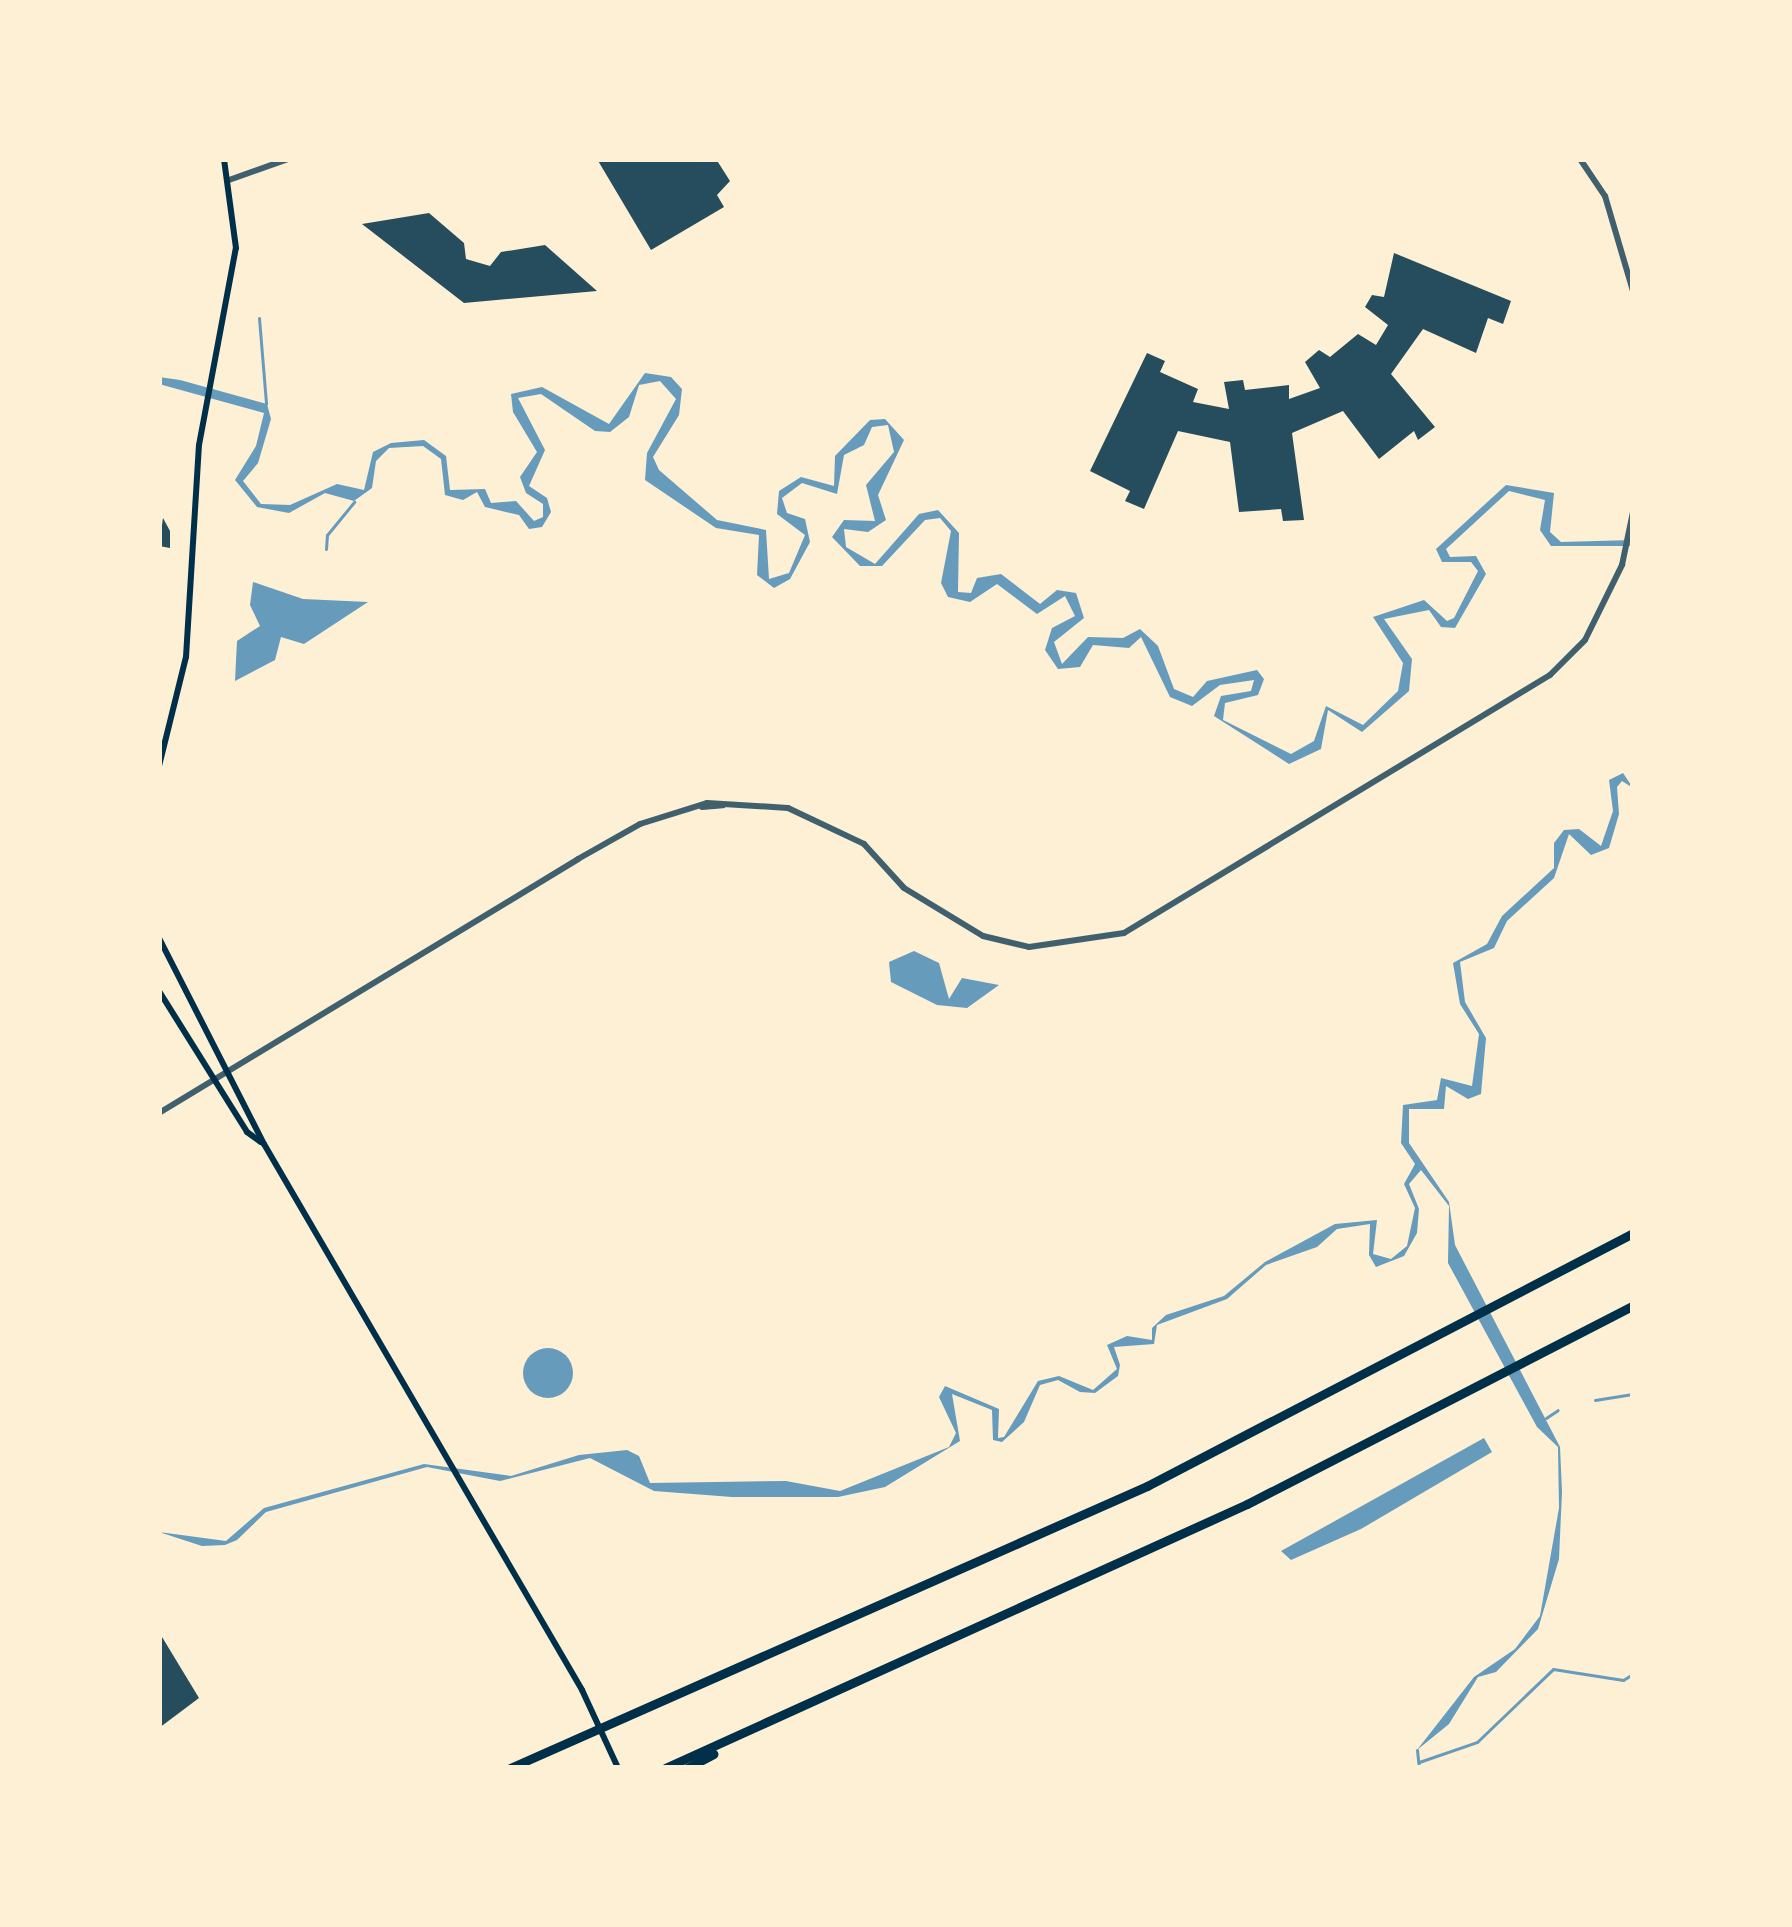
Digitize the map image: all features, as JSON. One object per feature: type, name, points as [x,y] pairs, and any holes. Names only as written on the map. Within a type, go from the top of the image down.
[{"type":"highway","points":[[510,1768],[1147,1486],[1575,1264],[1633,1229]]},
{"type":"highway","points":[[687,1768],[1247,1504],[1633,1306]]},
{"type":"highway","points":[[665,1768],[749,1735]]},
{"type":"main road","points":[[159,766],[186,657],[201,428],[226,320],[236,248],[224,159]]},
{"type":"main road","points":[[159,938],[264,1144],[583,1690],[618,1768]]},
{"type":"main road","points":[[159,991],[247,1132],[264,1144]]},
{"type":"street","points":[[229,180],[288,159]]},
{"type":"street","points":[[1580,159],[1605,196],[1633,290]]},
{"type":"street","points":[[159,1113],[640,824],[702,807],[788,808],[864,844],[904,888],[983,936],[1029,946],[1124,933],[1550,675],[1585,640],[1622,565],[1633,512]]},
{"type":"water","points":[[645,373],[671,377],[682,389],[679,415],[653,457],[659,470],[717,520],[766,530],[769,579],[789,573],[805,535],[777,514],[779,491],[801,477],[834,486],[835,456],[870,420],[885,419],[904,440],[878,495],[886,520],[868,532],[844,529],[846,547],[875,564],[919,514],[938,510],[959,533],[958,592],[971,593],[977,578],[1001,574],[1040,604],[1057,590],[1076,593],[1084,618],[1054,642],[1062,664],[1088,637],[1123,638],[1140,629],[1158,646],[1174,689],[1193,697],[1207,681],[1257,670],[1264,679],[1258,695],[1225,703],[1223,720],[1291,754],[1314,741],[1326,706],[1363,725],[1398,691],[1403,663],[1373,617],[1424,600],[1447,621],[1454,618],[1478,571],[1471,562],[1442,562],[1436,549],[1506,485],[1554,493],[1550,532],[1561,542],[1633,540],[1633,546],[1551,546],[1540,530],[1545,500],[1509,491],[1446,549],[1450,557],[1476,556],[1486,574],[1455,628],[1441,627],[1429,610],[1384,619],[1412,659],[1409,691],[1362,732],[1328,710],[1321,749],[1289,764],[1214,716],[1221,696],[1251,691],[1254,680],[1220,685],[1192,706],[1170,697],[1141,637],[1129,648],[1093,645],[1080,667],[1058,669],[1045,650],[1052,628],[1075,616],[1065,596],[1037,614],[997,584],[970,602],[948,597],[941,583],[951,531],[940,518],[925,520],[882,566],[860,566],[832,537],[844,520],[875,521],[866,485],[894,452],[888,425],[872,427],[864,445],[844,455],[837,494],[802,483],[782,498],[787,513],[805,519],[810,542],[790,579],[774,588],[757,575],[759,535],[716,528],[645,480],[647,453],[676,399],[660,381],[639,385],[629,417],[610,432],[595,431],[541,394],[518,398],[545,450],[529,486],[547,498],[551,512],[542,527],[529,529],[519,515],[485,507],[477,492],[463,500],[445,495],[441,459],[423,446],[389,448],[376,461],[372,488],[354,501],[325,493],[289,513],[257,507],[235,480],[256,446],[264,413],[159,384],[159,377],[180,380],[267,404],[271,419],[258,463],[243,481],[261,504],[290,505],[337,484],[364,490],[373,452],[391,443],[424,440],[446,456],[450,490],[485,489],[491,503],[516,501],[534,521],[543,517],[543,504],[526,493],[520,477],[537,452],[513,412],[511,394],[542,387],[609,424]]},
{"type":"water","points":[[253,582],[303,599],[368,602],[304,644],[281,637],[275,660],[235,681],[237,641],[260,626],[250,605]]},
{"type":"water","points":[[1623,773],[1633,788],[1622,781],[1617,787],[1619,814],[1609,848],[1591,855],[1569,834],[1554,878],[1507,921],[1494,948],[1460,962],[1465,1002],[1486,1038],[1481,1094],[1468,1099],[1446,1086],[1444,1109],[1409,1109],[1409,1143],[1449,1202],[1455,1245],[1560,1447],[1562,1492],[1559,1559],[1538,1629],[1496,1672],[1478,1677],[1449,1724],[1417,1750],[1474,1677],[1515,1649],[1540,1616],[1559,1508],[1558,1447],[1537,1427],[1448,1263],[1449,1206],[1421,1170],[1409,1184],[1419,1209],[1417,1233],[1404,1256],[1376,1267],[1369,1255],[1370,1224],[1337,1229],[1317,1247],[1266,1265],[1227,1299],[1157,1325],[1154,1344],[1114,1347],[1118,1376],[1095,1393],[1080,1392],[1058,1380],[1040,1385],[1024,1422],[1002,1442],[993,1440],[992,1410],[952,1394],[960,1441],[885,1487],[838,1497],[732,1497],[654,1491],[590,1458],[500,1481],[427,1467],[266,1512],[237,1540],[225,1545],[202,1546],[159,1532],[226,1541],[264,1508],[424,1464],[511,1476],[579,1455],[627,1450],[639,1456],[650,1483],[786,1481],[840,1491],[949,1447],[956,1433],[939,1397],[945,1386],[999,1409],[998,1438],[1004,1437],[1038,1381],[1059,1376],[1093,1390],[1117,1369],[1107,1345],[1127,1336],[1152,1340],[1152,1328],[1166,1315],[1224,1296],[1265,1262],[1335,1224],[1377,1220],[1373,1254],[1391,1259],[1407,1246],[1415,1208],[1404,1184],[1415,1164],[1401,1143],[1403,1105],[1437,1100],[1441,1078],[1472,1086],[1479,1034],[1460,1004],[1453,963],[1487,944],[1502,916],[1554,868],[1554,843],[1564,830],[1579,829],[1601,846],[1613,811],[1609,780]]},
{"type":"water","points":[[914,951],[939,963],[949,999],[962,978],[999,985],[967,1008],[937,1005],[891,982],[889,962]]},
{"type":"water","points":[[548,1348],[565,1356],[573,1373],[565,1390],[548,1398],[531,1390],[523,1373],[531,1356]]},
{"type":"water","points":[[1484,1438],[1492,1452],[1361,1529],[1291,1560],[1281,1551]]},
{"type":"building","points":[[597,159],[716,159],[730,181],[717,195],[724,207],[651,250]]},
{"type":"building","points":[[429,213],[464,243],[466,259],[490,266],[501,252],[545,245],[597,291],[464,303],[362,224]]},
{"type":"building","points":[[1394,253],[1511,301],[1503,324],[1488,318],[1476,353],[1423,329],[1391,374],[1435,427],[1418,440],[1414,431],[1379,459],[1343,411],[1292,433],[1304,520],[1283,521],[1281,509],[1239,512],[1230,442],[1178,431],[1144,509],[1125,501],[1130,491],[1090,471],[1147,353],[1165,361],[1160,372],[1198,389],[1193,402],[1229,409],[1224,382],[1243,380],[1245,390],[1289,385],[1289,399],[1320,388],[1305,362],[1319,350],[1330,357],[1358,334],[1376,345],[1388,325],[1365,307],[1372,295],[1384,297]]},
{"type":"building","points":[[163,518],[170,531],[170,548],[159,546]]},
{"type":"building","points":[[159,1632],[199,1698],[159,1728]]},
{"type":"waterway","points":[[259,318],[266,404]]},
{"type":"waterway","points":[[326,549],[327,535],[354,502]]},
{"type":"waterway","points":[[1595,1400],[1633,1394]]},
{"type":"waterway","points":[[1546,1418],[1558,1410]]},
{"type":"waterway","points":[[1419,1762],[1477,1742],[1553,1669],[1623,1680],[1633,1674]]},
{"type":"waterway","points":[[1417,1750],[1419,1768]]}]
